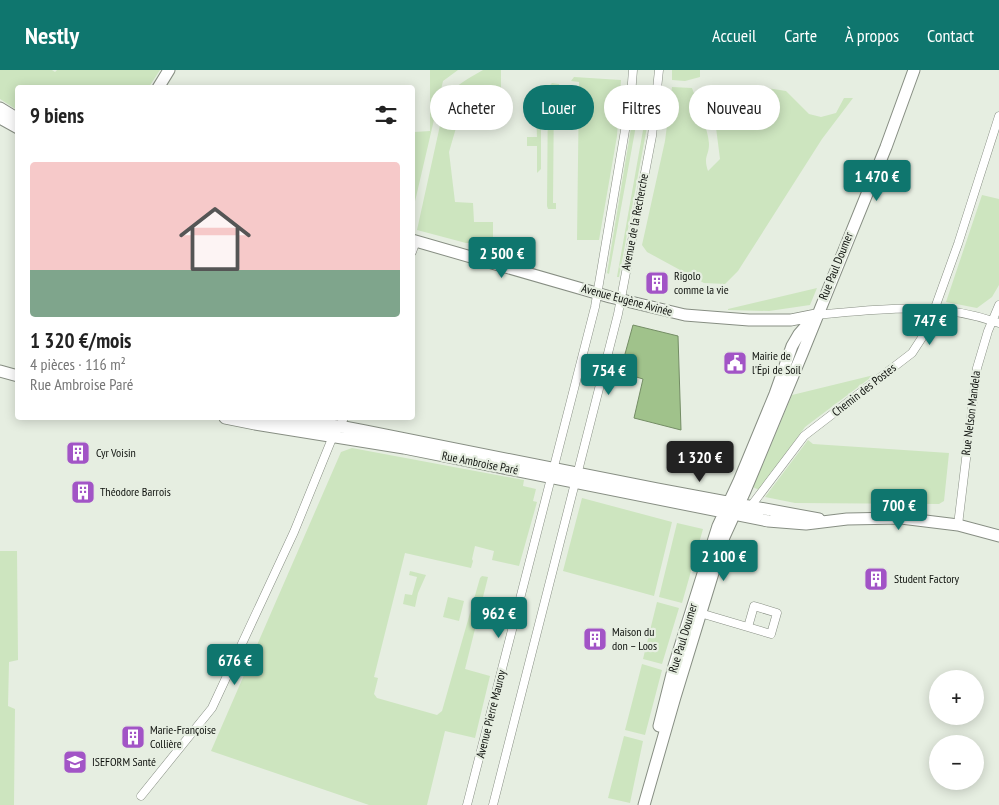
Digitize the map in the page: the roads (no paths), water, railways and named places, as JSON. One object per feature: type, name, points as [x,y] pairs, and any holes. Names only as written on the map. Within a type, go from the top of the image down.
[{"type":"main road","points":[[160,85],[169,70]]},
{"type":"main road","name":"Rue Paul Doumer","points":[[644,805],[739,481],[780,383],[792,346],[802,329],[816,315],[886,147],[912,74]]},
{"type":"main road","points":[[0,108],[15,117]]},
{"type":"main road","points":[[0,118],[15,126]]},
{"type":"main road","name":"Avenue Eugène Avinée","points":[[415,244],[597,294],[685,315],[727,320],[791,320],[816,315]]},
{"type":"main road","points":[[0,371],[15,375]]},
{"type":"main road","name":"Rue Ambroise Paré","points":[[236,420],[262,425],[339,427]]},
{"type":"main road","name":"Rue Ambroise Paré","points":[[278,420],[339,427],[577,478],[731,508]]},
{"type":"main road","points":[[731,508],[751,506],[810,518],[841,520]]},
{"type":"main road","points":[[731,508],[798,524],[901,518],[958,525],[999,536]]},
{"type":"main road","name":"Rue Paul Doumer","points":[[644,805],[651,762],[671,675],[716,532],[731,508]]},
{"type":"street","name":"Avenue de la Recherche","points":[[552,472],[597,294],[631,95],[633,72]]},
{"type":"street","name":"Avenue de la Recherche","points":[[577,478],[621,300],[652,136],[658,73]]},
{"type":"street","name":"Chemin des Postes","points":[[751,506],[804,436],[912,353],[926,330],[958,244],[999,116]]},
{"type":"street","name":"Rue Nelson Mandela","points":[[958,525],[975,379],[980,354],[995,322],[999,305]]},
{"type":"street","points":[[816,315],[890,308],[934,309],[995,322]]},
{"type":"street","points":[[141,796],[212,708],[294,532],[339,427]]},
{"type":"street","name":"Avenue Pierre Mauroy","points":[[467,805],[552,472]]},
{"type":"street","name":"Avenue Pierre Mauroy","points":[[493,805],[577,478]]},
{"type":"street","points":[[700,613],[748,627]]},
{"type":"place","name":"Rigolo comme la vie","points":[[657,283]]},
{"type":"place","name":"Mairie de l'Épi de Soil","points":[[735,363]]},
{"type":"place","name":"Cyr Voisin","points":[[78,453]]},
{"type":"place","name":"Théodore Barrois","points":[[83,492]]},
{"type":"place","name":"Student Factory","points":[[876,579]]},
{"type":"place","name":"Maison du don – Loos","points":[[595,639]]},
{"type":"place","name":"Marie-Françoise Collière","points":[[133,737]]},
{"type":"place","name":"ISEFORM Santé","points":[[75,762]]}]
